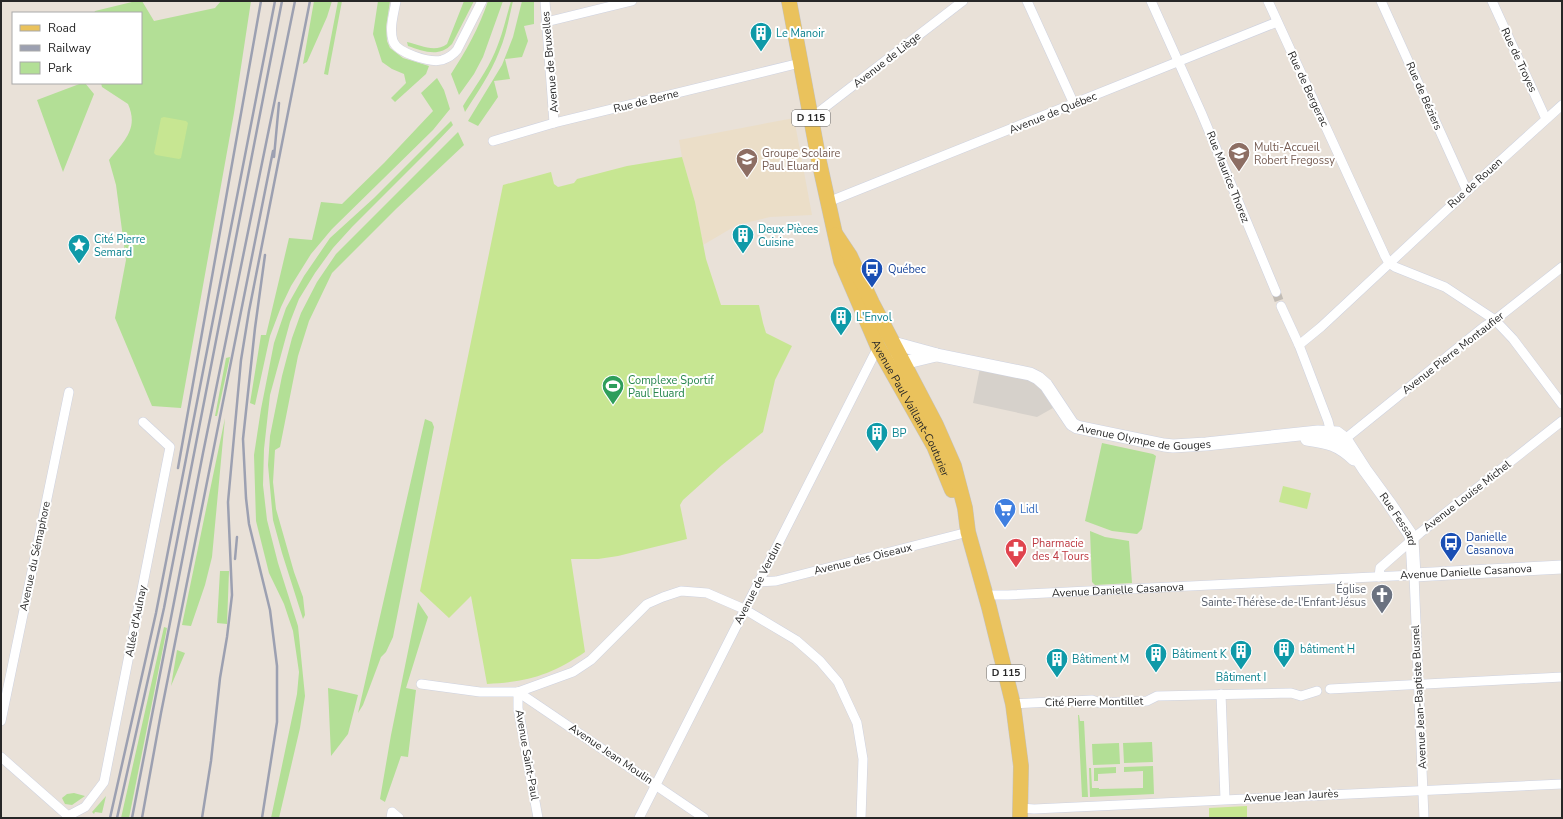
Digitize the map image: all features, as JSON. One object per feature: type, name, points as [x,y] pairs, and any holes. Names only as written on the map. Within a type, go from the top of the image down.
[{"type":"main road","name":"Avenue Paul Vaillant-Couturier","points":[[789,1],[811,118],[841,261],[851,285],[886,345],[934,446],[968,532],[986,595],[1014,704],[1021,766],[1020,813]]},
{"type":"main road","name":"Avenue Paul Vaillant-Couturier","points":[[836,235],[850,256],[872,303],[886,345],[903,363],[936,425],[954,466],[965,508],[968,532]]},
{"type":"street","points":[[396,1],[392,25],[393,42],[406,54],[435,61],[452,56],[457,50],[482,2]]},
{"type":"street","name":"Avenue de Bruxelles","points":[[545,1],[554,124]]},
{"type":"street","points":[[546,22],[632,1]]},
{"type":"street","name":"Avenue de Liège","points":[[811,118],[964,1]]},
{"type":"street","points":[[1027,1],[1074,104]]},
{"type":"street","name":"Rue Maurice Thorez","points":[[1151,1],[1201,112],[1276,292]]},
{"type":"street","name":"Rue de Bergerac","points":[[1268,1],[1389,263]]},
{"type":"street","name":"Rue de Béziers","points":[[1381,1],[1467,191]]},
{"type":"street","name":"Rue de Troyes","points":[[1492,1],[1546,120]]},
{"type":"street","name":"Avenue de Québec","points":[[828,202],[1277,22]]},
{"type":"street","name":"Rue de Berne","points":[[493,141],[554,124],[800,62]]},
{"type":"street","name":"Rue de Rouen","points":[[1299,345],[1321,327],[1562,105]]},
{"type":"street","points":[[1389,263],[1395,267],[1445,287],[1495,320],[1513,339],[1562,404]]},
{"type":"street","name":"Avenue Pierre Montaufier","points":[[1338,441],[1562,267]]},
{"type":"street","points":[[1281,306],[1299,345],[1328,421],[1338,441]]},
{"type":"street","name":"Avenue Olympe de Gouges","points":[[886,345],[1030,374],[1038,378],[1046,385],[1072,424],[1077,427],[1173,446],[1282,437],[1338,441]]},
{"type":"street","name":"Avenue de Verdun","points":[[639,818],[758,582],[886,345]]},
{"type":"street","name":"Avenue Olympe de Gouges","points":[[903,363],[938,355]]},
{"type":"street","name":"Avenue du Sémaphore","points":[[1,720],[69,392]]},
{"type":"street","name":"Avenue Louise Michel","points":[[1379,577],[1380,568],[1412,540],[1562,421]]},
{"type":"street","name":"Allée d'Aulnay","points":[[68,817],[85,807],[104,782],[170,446],[142,422]]},
{"type":"street","name":"Rue Fessard","points":[[1338,441],[1365,470],[1397,513],[1412,540],[1414,575]]},
{"type":"street","name":"Avenue des Oiseaux","points":[[758,582],[776,581],[968,532]]},
{"type":"street","name":"Avenue Danielle Casanova","points":[[986,595],[1008,596],[1161,589],[1562,567]]},
{"type":"street","name":"Avenue Jean-Baptiste Busnel","points":[[1414,575],[1424,818]]},
{"type":"street","points":[[421,684],[480,692],[518,692],[573,672],[591,660],[647,604],[681,591],[707,592],[744,609],[796,640],[820,661],[838,682],[857,723],[863,759],[862,818]]},
{"type":"street","points":[[1330,689],[1562,677]]},
{"type":"street","name":"Cité Pierre Montillet","points":[[1014,704],[1092,700],[1100,703],[1147,702],[1158,696],[1221,694],[1291,693],[1302,696],[1317,691]]},
{"type":"street","name":"Avenue Jean Moulin","points":[[518,692],[704,818]]},
{"type":"street","name":"Avenue Saint-Paul","points":[[518,692],[518,708],[538,818]]},
{"type":"street","points":[[1221,694],[1225,800]]},
{"type":"street","points":[[1,757],[68,817]]},
{"type":"street","name":"Avenue Jean Jaurès","points":[[1020,813],[1034,809],[1562,784]]},
{"type":"shaded area","name":"Groupe Scolaire Paul Eluard","points":[[794,118],[812,215],[770,217],[737,225],[703,245],[695,202],[682,157],[679,140]]},
{"type":"shaded area","points":[[980,368],[1029,378],[1042,389],[1053,408],[1037,417],[973,403]]},
{"type":"green space","points":[[136,1],[142,1],[154,21],[215,8],[221,1],[251,1],[234,113],[181,408],[152,406],[115,318],[126,260],[116,185],[109,160],[125,141],[131,128],[132,121],[128,104],[102,87],[101,84],[142,84],[142,12],[95,11]]},
{"type":"green space","points":[[314,1],[332,1],[327,17],[307,62],[303,64]]},
{"type":"green space","points":[[338,1],[342,1],[328,75],[324,74]]},
{"type":"green space","points":[[378,1],[390,1],[386,27],[387,41],[390,48],[403,58],[429,66],[426,74],[395,102],[391,98],[406,83],[404,74],[392,69],[382,62],[373,34]]},
{"type":"green space","points":[[464,1],[474,1],[452,44],[442,51],[436,52],[419,50],[408,46],[407,42],[432,48],[442,47],[447,44]]},
{"type":"green space","points":[[488,1],[503,1],[483,57],[474,74],[459,95],[451,74],[472,39],[481,21]]},
{"type":"green space","points":[[511,1],[513,1],[504,40],[496,60],[465,112],[463,106],[484,73],[495,52]]},
{"type":"green space","points":[[522,1],[534,1],[534,24],[524,26],[528,41],[522,57],[505,59],[510,79],[494,81],[498,97],[478,126],[468,121],[502,65],[513,37]]},
{"type":"green space","points":[[437,78],[444,90],[450,109],[433,130],[332,229],[311,254],[291,286],[281,307],[270,336],[255,405],[250,403],[261,335],[266,335],[289,238],[312,240],[321,202],[342,204],[384,163],[433,111],[421,93]]},
{"type":"green space","points":[[79,84],[86,84],[94,94],[63,172],[37,100]]},
{"type":"green space","points":[[164,117],[186,121],[188,123],[181,158],[179,159],[156,155],[154,153],[161,118]]},
{"type":"green space","points":[[451,121],[453,125],[352,227],[333,248],[315,273],[299,299],[290,322],[270,395],[264,449],[263,485],[267,520],[278,563],[298,626],[305,696],[300,728],[279,818],[271,818],[297,694],[299,672],[293,631],[284,604],[269,573],[256,521],[254,455],[274,343],[286,308],[304,276],[330,238],[374,198]]},
{"type":"green space","points":[[458,132],[464,145],[396,209],[332,273],[309,321],[298,356],[280,447],[275,450],[273,482],[276,509],[294,572],[303,597],[305,615],[303,619],[273,520],[268,465],[270,436],[282,376],[292,338],[301,313],[317,282],[336,254]]},
{"type":"green space","name":"Complexe Sportif Paul Eluard","points":[[682,157],[695,202],[706,259],[721,305],[759,305],[766,333],[792,346],[775,380],[763,432],[722,465],[683,500],[680,505],[687,539],[618,556],[598,559],[571,559],[585,652],[550,672],[539,676],[502,683],[487,684],[471,596],[449,618],[420,591],[503,185],[551,172],[554,184],[558,187],[574,183],[577,179],[627,166]]},
{"type":"green space","points":[[230,357],[217,416],[215,416],[226,358]]},
{"type":"green space","points":[[225,418],[212,557],[205,585],[191,626],[182,625]]},
{"type":"green space","points":[[425,419],[432,422],[434,427],[393,637],[386,652],[381,657],[363,705],[358,713]]},
{"type":"green space","points":[[1102,443],[1153,454],[1156,456],[1142,529],[1137,534],[1112,531],[1085,521]]},
{"type":"green space","points":[[1283,486],[1311,493],[1307,509],[1279,502]]},
{"type":"green space","points":[[1090,531],[1105,537],[1129,541],[1132,583],[1095,585],[1092,582]]},
{"type":"green space","points":[[220,571],[229,571],[227,624],[217,623]]},
{"type":"green space","points":[[418,602],[428,617],[406,688],[416,690],[408,757],[401,756],[385,802],[380,799],[391,735]]},
{"type":"green space","points":[[164,627],[167,628],[129,818],[121,818]]},
{"type":"green space","points":[[177,650],[185,653],[171,686]]},
{"type":"green space","points":[[328,688],[358,695],[348,734],[331,756]]},
{"type":"green space","points":[[1078,715],[1080,721],[1084,721],[1088,797],[1082,797]]},
{"type":"green space","points":[[1152,742],[1153,762],[1124,763],[1123,743]]},
{"type":"green space","points":[[1119,743],[1120,764],[1093,765],[1092,744]]},
{"type":"green space","points":[[1153,766],[1154,794],[1090,797],[1089,768],[1091,768],[1092,788],[1143,788],[1143,771],[1124,772],[1124,767]]},
{"type":"green space","points":[[1116,767],[1116,773],[1098,774],[1098,781],[1094,781],[1094,768]]},
{"type":"green space","points":[[74,793],[85,796],[72,805],[65,804],[62,798],[67,794]]},
{"type":"green space","points":[[106,796],[102,813],[95,812],[94,814],[92,812]]},
{"type":"green space","points":[[1247,806],[1247,818],[1209,818],[1209,808]]},
{"type":"tunnel","points":[[1276,292],[1281,306]]},
{"type":"railway","points":[[178,468],[261,1]]},
{"type":"railway","points":[[110,818],[156,613],[275,1]]},
{"type":"railway","points":[[117,818],[164,608],[282,1]]},
{"type":"railway","points":[[132,818],[203,453],[295,1]]},
{"type":"railway","points":[[202,818],[211,761],[220,678],[232,595],[228,502],[241,360],[249,311],[310,1]]},
{"type":"railway","points":[[274,157],[279,103]]},
{"type":"railway","points":[[142,818],[161,713],[273,151]]},
{"type":"railway","points":[[262,818],[277,722],[277,666],[270,610],[249,524],[243,439],[255,328],[265,255]]},
{"type":"railway","points":[[235,559],[237,537]]},
{"type":"place","name":"Le Manoir","points":[[761,52]]},
{"type":"place","name":"Multi-Accueil Robert Fregossy","points":[[1239,172]]},
{"type":"place","name":"Groupe Scolaire Paul Eluard","points":[[747,178]]},
{"type":"place","name":"Deux Pièces Cuisine","points":[[743,254]]},
{"type":"place","name":"Cité Pierre Semard","points":[[79,264]]},
{"type":"place","name":"Québec","points":[[872,288]]},
{"type":"place","name":"L'Envol","points":[[841,336]]},
{"type":"place","name":"Complexe Sportif Paul Eluard","points":[[613,406]]},
{"type":"place","name":"BP","points":[[877,452]]},
{"type":"place","name":"Lidl","points":[[1005,528]]},
{"type":"place","name":"Danielle Casanova","points":[[1451,562]]},
{"type":"place","name":"Pharmacie des 4 Tours","points":[[1016,568]]},
{"type":"place","name":"Église Sainte-Thérèse-de-l'Enfant-Jésus","points":[[1382,614]]},
{"type":"place","name":"bâtiment H","points":[[1284,668]]},
{"type":"place","name":"Bâtiment I","points":[[1241,670]]},
{"type":"place","name":"Bâtiment K","points":[[1156,674]]},
{"type":"place","name":"Bâtiment M","points":[[1057,678]]}]
